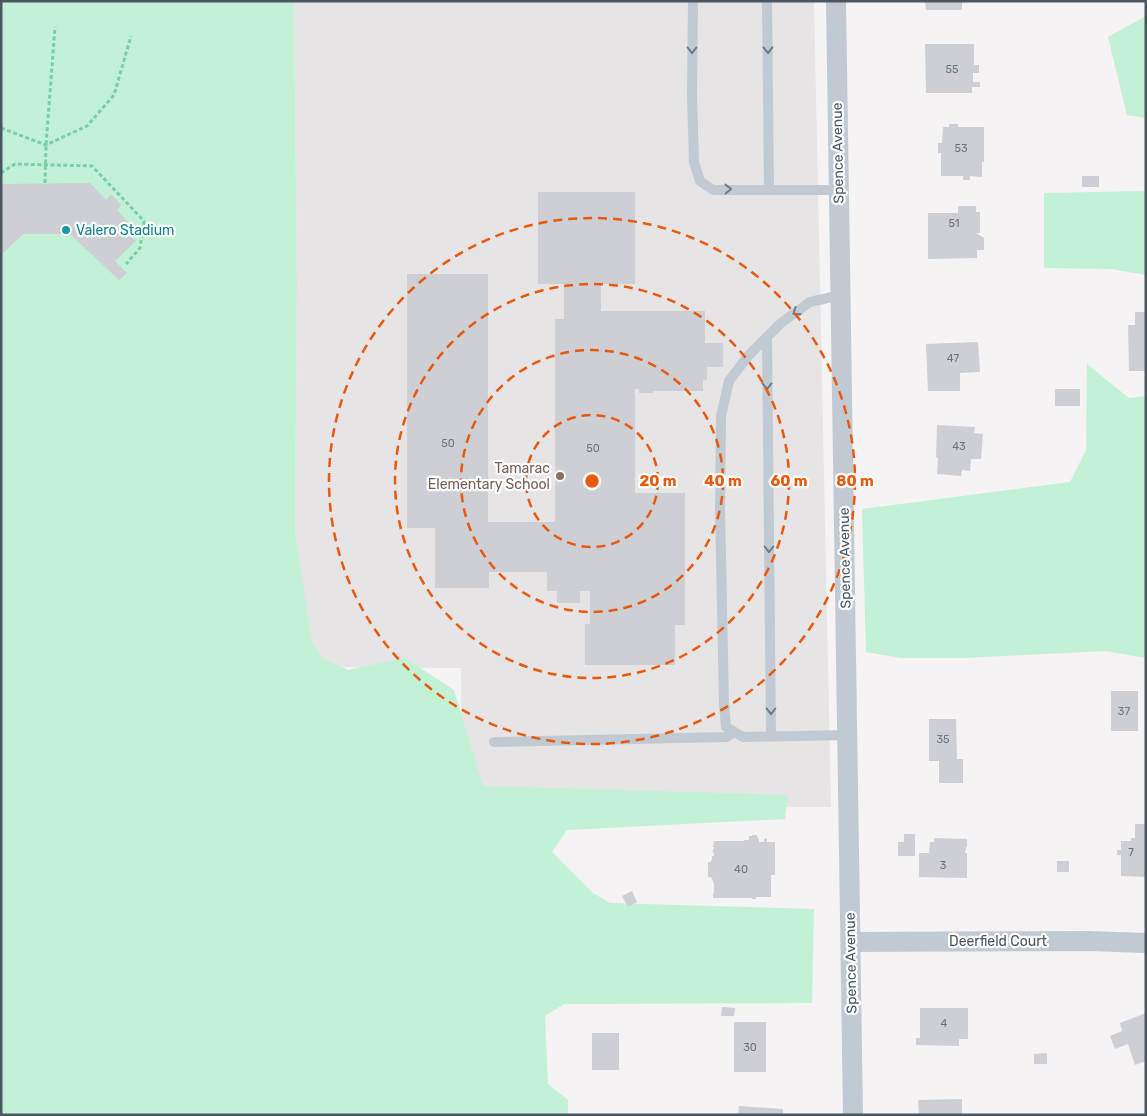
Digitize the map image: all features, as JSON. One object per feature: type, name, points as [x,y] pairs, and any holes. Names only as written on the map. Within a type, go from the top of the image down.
[{"type":"street","name":"Spence Avenue","points":[[836,1],[853,1115]]},
{"type":"street","name":"Deerfield Court","points":[[851,942],[1088,940],[1146,942]]},
{"type":"lane","points":[[693,1],[692,94],[694,162],[700,181],[713,190],[839,190]]},
{"type":"lane","points":[[767,1],[769,190]]},
{"type":"lane","points":[[840,295],[810,302],[781,323],[748,356],[729,381],[721,416],[720,509],[726,727],[743,737],[848,735]]},
{"type":"lane","points":[[767,337],[771,736]]},
{"type":"lane","points":[[494,742],[727,737],[734,732]]},
{"type":"path","points":[[45,184],[55,27]]},
{"type":"path","points":[[1,128],[46,145],[87,126],[114,95],[131,36]]},
{"type":"path","points":[[1,173],[15,164],[92,166],[144,221],[140,248],[126,264]]},
{"type":"shaded area","name":"Tamarac Elementary School","points":[[294,1],[814,1],[831,807],[462,808],[461,668],[294,667],[297,284]]},
{"type":"green space","points":[[1,1],[294,1],[297,284],[295,532],[312,643],[322,658],[348,670],[405,658],[454,690],[483,786],[788,795],[785,819],[567,830],[552,852],[593,893],[610,903],[814,909],[812,1003],[564,1004],[545,1016],[548,1084],[568,1100],[568,1115],[1,1115]]},
{"type":"green space","points":[[1146,16],[1146,118],[1127,115],[1108,37]]},
{"type":"green space","points":[[1146,191],[1146,275],[1111,269],[1044,268],[1044,193]]},
{"type":"green space","points":[[1087,364],[1129,398],[1146,396],[1146,658],[1105,651],[963,658],[901,658],[866,652],[862,509],[1070,482],[1086,450]]},
{"type":"building","points":[[925,1],[962,1],[962,10],[926,10]]},
{"type":"building","points":[[925,44],[974,44],[974,65],[979,65],[979,73],[973,73],[973,82],[980,82],[980,87],[972,87],[972,93],[926,93]]},
{"type":"building","points":[[949,124],[958,124],[958,127],[984,127],[982,177],[970,176],[970,180],[963,180],[963,176],[941,176],[941,153],[938,153],[938,143],[942,143],[943,127],[949,127]]},
{"type":"building","points":[[1082,176],[1099,176],[1099,187],[1082,187]]},
{"type":"building","name":"Valero Stadium","points":[[90,183],[106,200],[111,194],[121,205],[117,210],[133,228],[128,233],[136,241],[115,261],[127,273],[119,280],[70,234],[23,234],[1,255],[1,184]]},
{"type":"building","points":[[538,192],[635,192],[635,284],[601,284],[601,311],[705,311],[705,343],[723,343],[723,367],[707,367],[707,380],[703,380],[703,391],[653,391],[653,393],[639,393],[639,389],[635,389],[635,493],[685,493],[685,625],[675,625],[675,665],[585,665],[585,624],[590,624],[590,591],[580,591],[580,603],[557,603],[557,591],[547,591],[547,572],[489,572],[489,588],[435,588],[435,528],[407,528],[407,274],[488,274],[488,522],[555,522],[555,319],[564,319],[564,284],[538,284]]},
{"type":"building","points":[[958,206],[976,206],[976,212],[980,212],[980,233],[976,233],[984,238],[984,250],[977,250],[977,258],[928,259],[928,213],[958,213]]},
{"type":"building","points":[[1135,312],[1146,312],[1146,371],[1129,371],[1128,325],[1135,325]]},
{"type":"building","points":[[978,342],[980,372],[960,373],[960,391],[928,391],[926,344]]},
{"type":"building","points":[[1055,389],[1080,389],[1080,406],[1055,406]]},
{"type":"building","points":[[937,425],[975,427],[974,433],[983,434],[981,459],[971,459],[970,471],[962,470],[961,476],[937,474]]},
{"type":"building","points":[[1111,691],[1138,691],[1138,731],[1111,731]]},
{"type":"building","points":[[929,719],[956,719],[957,759],[963,759],[963,783],[939,783],[939,761],[929,761]]},
{"type":"building","points":[[1135,824],[1146,824],[1146,877],[1121,876],[1121,855],[1117,855],[1117,850],[1121,850],[1121,841],[1131,841],[1131,838],[1135,838]]},
{"type":"building","points":[[904,834],[915,834],[915,856],[898,856],[898,842],[904,842]]},
{"type":"building","points":[[757,835],[759,842],[764,842],[764,839],[767,838],[767,842],[775,842],[775,875],[771,875],[771,897],[756,897],[756,899],[713,898],[714,883],[711,877],[708,877],[708,862],[711,862],[712,856],[714,856],[714,841],[744,841],[749,840],[749,836]]},
{"type":"building","points":[[934,838],[967,839],[965,853],[967,853],[967,878],[919,877],[919,853],[929,853],[930,842],[934,842]]},
{"type":"building","points":[[1057,861],[1069,861],[1069,872],[1057,872]]},
{"type":"building","points":[[632,891],[637,902],[628,907],[622,896]]},
{"type":"building","points":[[722,1007],[735,1008],[734,1016],[721,1016]]},
{"type":"building","points":[[920,1008],[968,1008],[968,1039],[959,1039],[959,1046],[916,1045],[916,1038],[920,1038]]},
{"type":"building","points":[[1146,1013],[1146,1061],[1135,1065],[1128,1044],[1115,1049],[1110,1036],[1122,1031],[1120,1023]]},
{"type":"building","points":[[734,1022],[766,1022],[766,1072],[734,1072]]},
{"type":"building","points":[[592,1033],[619,1033],[619,1070],[592,1070]]},
{"type":"building","points":[[1047,1053],[1047,1064],[1034,1064],[1034,1054]]},
{"type":"building","points":[[962,1099],[962,1115],[919,1115],[918,1100]]},
{"type":"building","points":[[739,1106],[783,1109],[783,1115],[738,1115]]},
{"type":"place","name":"Valero Stadium","points":[[66,230]]},
{"type":"place","name":"Tamarac Elementary School","points":[[560,476]]}]
